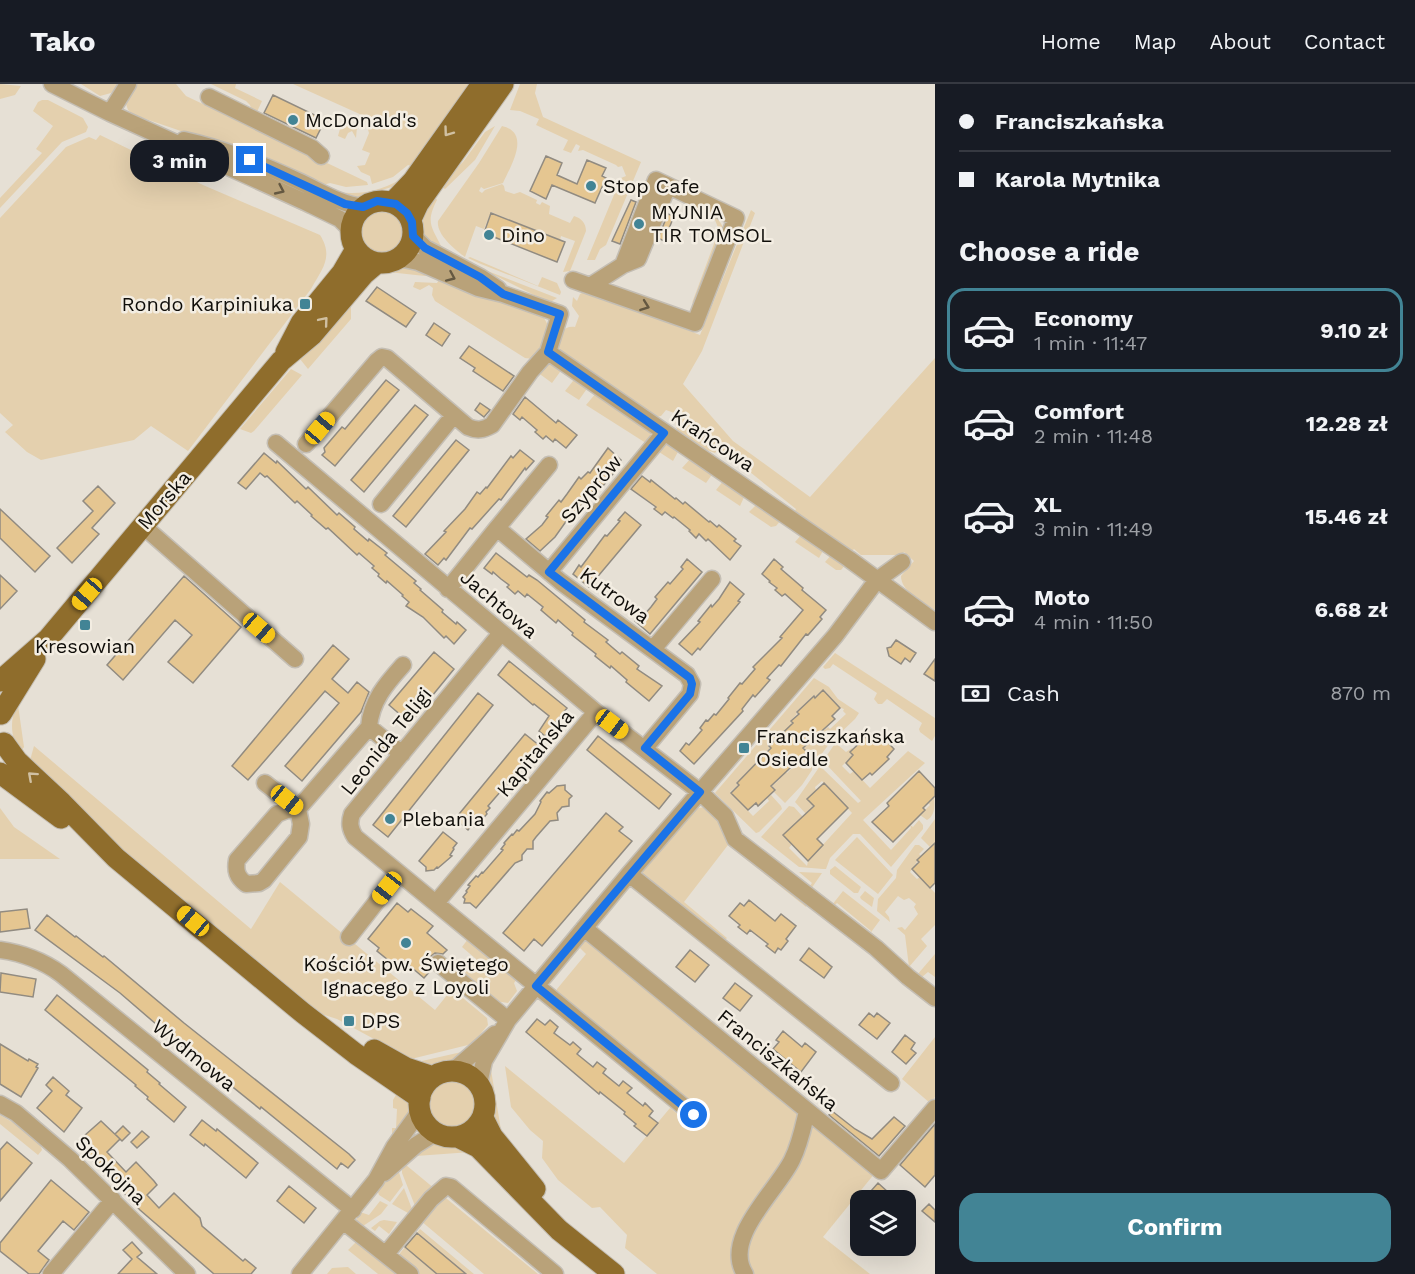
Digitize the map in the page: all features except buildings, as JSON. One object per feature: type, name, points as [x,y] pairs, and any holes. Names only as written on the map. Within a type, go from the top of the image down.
[{"type":"main road","points":[[393,202],[413,181],[482,84]]},
{"type":"main road","points":[[412,228],[402,208],[393,202],[377,201],[363,207],[355,216],[354,240],[367,259],[378,263],[387,263],[399,258],[409,249],[418,204],[503,84]]},
{"type":"main road","name":"Morska","points":[[281,361],[301,323],[347,267],[354,240]]},
{"type":"main road","name":"Morska","points":[[0,713],[48,639],[142,525],[281,361],[312,335],[364,274],[378,263]]},
{"type":"main road","name":"Morska","points":[[0,681],[48,639]]},
{"type":"main road","points":[[0,713],[5,727],[2,747],[62,803],[103,847]]},
{"type":"main road","points":[[0,772],[103,847],[303,1013],[420,1105]]},
{"type":"main road","points":[[326,1030],[362,1044],[409,1069],[443,1074],[466,1074],[479,1084],[485,1102],[483,1118],[474,1130],[458,1137],[444,1137],[435,1133],[424,1122],[420,1105],[424,1088],[443,1074]]},
{"type":"main road","points":[[483,1118],[499,1145],[585,1249]]},
{"type":"main road","points":[[458,1137],[478,1147],[552,1223],[615,1274]]},
{"type":"street","points":[[52,84],[197,154],[256,178],[340,219],[354,240]]},
{"type":"street","points":[[110,113],[128,84]]},
{"type":"street","points":[[209,97],[312,148],[321,156]]},
{"type":"street","points":[[160,135],[217,148],[250,160],[345,204],[363,207]]},
{"type":"street","points":[[590,286],[638,258],[662,183]]},
{"type":"street","points":[[573,280],[695,323],[736,218],[662,183],[642,187],[608,275]]},
{"type":"street","points":[[412,228],[425,248],[480,277],[503,294]]},
{"type":"street","points":[[306,444],[382,357],[387,358],[475,430],[492,425],[530,372],[548,352],[560,314],[503,294],[478,288],[418,262],[399,258]]},
{"type":"street","name":"Krańcowa","points":[[548,352],[849,559],[935,622]]},
{"type":"street","points":[[381,504],[454,415]]},
{"type":"street","name":"Szyprów","points":[[549,572],[664,433]]},
{"type":"street","name":"Jachtowa","points":[[276,443],[596,712],[700,792],[725,816],[735,839],[876,948],[935,998]]},
{"type":"street","points":[[448,589],[549,465]]},
{"type":"street","points":[[142,525],[295,659]]},
{"type":"street","name":"Kutrowa","points":[[497,528],[549,572],[653,649],[692,681],[690,694],[645,748]]},
{"type":"street","points":[[479,1084],[484,1060],[504,1025],[629,874],[835,636],[878,580],[902,561]]},
{"type":"street","name":"Kutrowa","points":[[653,649],[712,579]]},
{"type":"street","name":"Leonida Teligi","points":[[501,633],[352,814],[350,821],[355,837],[536,986]]},
{"type":"street","points":[[265,783],[298,809],[301,824],[299,837],[260,883],[246,884],[240,880],[235,868],[237,860],[277,814],[286,810],[298,809],[369,727],[370,714],[381,691],[403,665]]},
{"type":"street","name":"Kapitańska","points":[[436,903],[596,712]]},
{"type":"street","points":[[369,727],[402,754]]},
{"type":"street","points":[[350,937],[399,873]]},
{"type":"street","points":[[629,874],[891,1083]]},
{"type":"street","name":"Franciszkańska","points":[[584,928],[881,1171],[935,1108]]},
{"type":"street","name":"Wydmowa","points":[[0,951],[16,953],[36,960],[62,974],[348,1215],[386,1254],[410,1274]]},
{"type":"street","points":[[438,963],[504,1025]]},
{"type":"street","points":[[536,986],[694,1115]]},
{"type":"street","points":[[443,1074],[504,1025]]},
{"type":"street","name":"Spokojna","points":[[0,1104],[16,1113],[44,1136],[188,1274]]},
{"type":"street","points":[[300,1274],[376,1180],[420,1105]]},
{"type":"street","points":[[745,1274],[740,1263],[743,1234],[752,1218],[785,1174],[799,1144],[807,1111]]},
{"type":"street","points":[[376,1180],[416,1145],[435,1133]]},
{"type":"street","points":[[386,1254],[431,1199],[446,1186],[451,1187],[555,1274]]},
{"type":"street","points":[[51,1274],[113,1200]]},
{"type":"shaded area","points":[[0,84],[21,86],[15,95],[0,99]]},
{"type":"shaded area","points":[[81,84],[119,84],[111,93],[100,96]]},
{"type":"shaded area","points":[[135,84],[176,84],[186,96],[367,182],[368,185],[346,187],[330,183],[323,185],[219,144],[134,115],[128,110],[125,101]]},
{"type":"shaded area","points":[[211,84],[236,84],[235,88],[262,101],[256,114],[253,114],[246,101]]},
{"type":"shaded area","points":[[293,84],[475,84],[415,167],[408,165],[393,177],[372,184],[370,176],[361,172],[357,166],[365,165],[370,153],[362,150],[369,133],[364,116]]},
{"type":"shaded area","points":[[520,84],[537,84],[535,93],[543,117],[641,162],[606,245],[600,249],[595,260],[587,260],[621,178],[626,176],[622,166],[618,167],[583,150],[578,151],[580,146],[576,144],[571,153],[563,150],[568,140],[536,125],[539,119],[520,111],[510,110]]},
{"type":"shaded area","points":[[48,100],[83,118],[88,127],[86,132],[62,142],[0,208],[0,198],[42,153],[36,149],[53,126],[33,111],[38,102]]},
{"type":"shaded area","points":[[351,121],[357,127],[356,138],[352,131],[345,139],[338,136],[341,125]]},
{"type":"shaded area","points":[[110,123],[113,123],[310,211],[308,214]]},
{"type":"shaded area","points":[[495,126],[475,160],[445,189],[439,185],[463,162],[485,132]]},
{"type":"shaded area","points":[[502,126],[511,130],[516,136],[514,160],[503,183],[484,189],[481,187],[479,191],[482,193],[502,184],[505,191],[514,194],[520,192],[537,200],[536,203],[540,205],[542,202],[550,206],[549,214],[570,223],[574,216],[581,220],[586,231],[570,271],[563,272],[575,241],[561,236],[560,240],[491,212],[484,229],[476,226],[465,257],[451,246],[440,231],[438,221]]},
{"type":"shaded area","points":[[100,135],[203,185],[320,235],[326,250],[325,263],[311,289],[188,451],[151,426],[134,440],[41,460],[27,452],[5,432],[13,425],[0,413],[0,218],[66,147],[89,137],[96,140]]},
{"type":"shaded area","points":[[406,176],[395,186],[359,197],[352,198],[339,192],[356,193],[374,190],[391,185]]},
{"type":"shaded area","points":[[433,194],[437,200],[431,214],[431,225],[442,248],[429,241],[424,234],[421,219]]},
{"type":"shaded area","points":[[751,210],[755,213],[702,351],[683,384],[733,441],[810,497],[935,358],[935,610],[909,592],[902,582],[901,576],[914,561],[904,552],[900,555],[861,555],[854,549],[851,552],[794,513],[796,509],[745,468],[745,463],[735,456],[730,458],[718,449],[715,453],[686,440],[677,429],[677,414],[666,410],[661,416],[656,417],[559,352],[560,334],[566,328],[575,327],[579,316],[572,306],[573,297],[577,301],[580,294],[586,291],[700,335]]},
{"type":"shaded area","points":[[701,211],[717,217],[723,227],[692,303],[719,230],[715,220]]},
{"type":"shaded area","points":[[382,212],[390,213],[396,218],[401,224],[401,240],[396,246],[390,251],[382,252],[374,251],[368,246],[363,240],[362,232],[363,224],[368,218],[374,213]]},
{"type":"shaded area","points":[[468,258],[538,286],[542,277],[557,283],[560,295]]},
{"type":"shaded area","points":[[412,266],[429,274],[425,276],[388,272]]},
{"type":"shaded area","points":[[480,268],[557,298],[552,301],[544,300]]},
{"type":"shaded area","points":[[441,276],[544,318],[550,329],[541,351],[533,359],[525,358],[435,301],[432,295],[433,288],[429,285],[420,290],[413,287],[415,282],[437,283]]},
{"type":"shaded area","points":[[348,302],[351,306],[351,319],[308,369],[300,359]]},
{"type":"shaded area","points":[[548,363],[560,369],[552,383],[537,372]]},
{"type":"shaded area","points":[[291,369],[302,375],[254,431],[251,433],[240,429]]},
{"type":"shaded area","points":[[576,380],[586,387],[579,400],[565,391]]},
{"type":"shaded area","points":[[596,393],[650,431],[652,437],[649,445],[586,405]]},
{"type":"shaded area","points":[[665,444],[679,450],[673,461],[656,450]]},
{"type":"shaded area","points":[[691,458],[711,472],[706,483],[682,468]]},
{"type":"shaded area","points":[[724,480],[745,495],[740,506],[716,490]]},
{"type":"shaded area","points":[[758,503],[781,520],[776,526],[771,527],[749,512]]},
{"type":"shaded area","points":[[802,534],[824,549],[819,558],[795,542]]},
{"type":"shaded area","points":[[832,554],[846,564],[841,570],[836,570],[825,562]]},
{"type":"shaded area","points":[[835,653],[935,718],[935,736],[932,741],[920,732],[922,723],[887,699],[882,704],[878,704],[874,699],[877,693],[833,664],[830,668],[825,669],[823,667]]},
{"type":"shaded area","points":[[812,675],[723,780],[719,781]]},
{"type":"shaded area","points":[[814,678],[829,687],[838,699],[859,713],[834,739],[831,739],[823,731],[828,727],[830,729],[846,714],[844,709],[824,690],[816,697],[814,695],[796,712],[797,714],[790,721],[794,725],[768,746],[770,748],[759,759],[761,762],[753,766],[730,792],[753,816],[769,801],[767,798],[771,795],[781,806],[782,809],[756,833],[715,793]]},
{"type":"shaded area","points":[[18,705],[24,747],[19,754],[12,729],[13,717]]},
{"type":"shaded area","points":[[815,732],[829,744],[815,763],[806,754],[808,752],[804,748],[811,741],[809,738]]},
{"type":"shaded area","points":[[834,745],[838,745],[846,752],[853,749],[850,752],[853,755],[842,766],[850,774],[854,771],[870,788],[908,751],[925,763],[863,820],[891,850],[911,828],[910,825],[913,827],[919,820],[923,825],[923,829],[891,867],[860,834],[853,834],[830,858],[826,869],[799,867],[761,837],[789,806],[794,807],[803,817],[784,836],[792,844],[789,848],[807,866],[808,861],[852,813],[822,781],[815,787],[815,802],[806,814],[795,802],[820,766],[858,803],[861,801],[823,761]]},
{"type":"shaded area","points":[[34,746],[251,929],[280,882],[435,1010],[452,989],[487,1018],[488,1025],[472,1044],[411,1059],[337,1019],[309,1010],[140,869],[29,764]]},
{"type":"shaded area","points":[[803,757],[812,770],[785,803],[774,792],[776,790],[772,786],[780,779],[776,775],[782,769],[787,773]]},
{"type":"shaded area","points":[[934,797],[933,813],[927,820],[920,815]]},
{"type":"shaded area","points":[[704,807],[808,903],[806,907],[728,845],[684,902],[727,938],[725,940],[642,874],[695,809]]},
{"type":"shaded area","points":[[0,808],[14,827],[60,859],[0,859]]},
{"type":"shaded area","points":[[935,819],[935,843],[930,847],[921,838]]},
{"type":"shaded area","points":[[857,837],[893,875],[878,894],[835,860]]},
{"type":"shaded area","points":[[915,845],[924,849],[910,872],[917,879],[920,877],[935,893],[935,925],[921,939],[927,946],[909,967],[905,935],[897,928],[902,927],[905,930],[918,914],[914,907],[916,904],[909,898],[904,900],[898,896],[885,912],[890,922],[877,911],[878,899],[896,878],[897,870]]},
{"type":"shaded area","points":[[835,866],[861,887],[858,893],[854,893],[830,874],[830,870]]},
{"type":"shaded area","points":[[799,872],[822,873],[811,889],[809,887],[812,883]]},
{"type":"shaded area","points":[[843,891],[880,920],[868,936],[871,931],[837,903],[832,905]]},
{"type":"shaded area","points":[[865,891],[874,898],[872,907],[860,897]]},
{"type":"shaded area","points":[[468,939],[517,979],[514,983],[517,991],[508,1003],[495,1001],[463,975],[476,959],[462,947]]},
{"type":"shaded area","points":[[587,939],[875,1173],[861,1190],[850,1190],[850,1204],[823,1237],[870,1274],[657,1274],[625,1248],[627,1235],[600,1207],[592,1208],[558,1180],[542,1158],[543,1141],[530,1130],[511,1107],[505,1066],[624,1163],[670,1108],[689,1123],[701,1111],[555,995],[557,989],[586,954],[578,946],[582,940]]},
{"type":"shaded area","points":[[935,954],[935,977],[928,972],[922,977],[917,975]]},
{"type":"shaded area","points":[[935,1037],[935,1097],[930,1103],[902,1079]]},
{"type":"shaded area","points":[[466,1051],[442,1068],[413,1063]]},
{"type":"shaded area","points":[[485,1066],[491,1070],[501,1130],[495,1134],[491,1114],[492,1101]]},
{"type":"shaded area","points":[[448,1078],[458,1078],[472,1085],[479,1104],[472,1123],[458,1130],[448,1130],[438,1126],[431,1119],[427,1109],[427,1099],[431,1089],[438,1082]]},
{"type":"shaded area","points":[[400,1088],[408,1102],[409,1113],[397,1137],[392,1133],[392,1128],[396,1128],[397,1109],[393,1108],[393,1100]]},
{"type":"shaded area","points":[[0,1115],[25,1130],[36,1140],[42,1150],[38,1155],[0,1124]]},
{"type":"shaded area","points":[[434,1142],[457,1142],[471,1152],[416,1156],[412,1152]]},
{"type":"shaded area","points":[[406,1165],[538,1274],[484,1274],[421,1221],[402,1173]]},
{"type":"shaded area","points":[[397,1166],[403,1185],[390,1202],[379,1195],[377,1189]]},
{"type":"shaded area","points":[[404,1188],[415,1217],[392,1204]]},
{"type":"shaded area","points":[[380,1201],[388,1205],[381,1214],[363,1226],[357,1224],[360,1212],[369,1215]]},
{"type":"shaded area","points":[[380,1221],[397,1222],[389,1234],[379,1226],[375,1231],[371,1228]]},
{"type":"shaded area","points":[[420,1229],[474,1274],[416,1274],[396,1258]]},
{"type":"shaded area","points":[[359,1239],[399,1274],[378,1274],[348,1250]]},
{"type":"shaded area","points":[[348,1267],[356,1274],[327,1274],[332,1268]]},
{"type":"place","name":"McDonald's","points":[[293,120]]},
{"type":"place","name":"Stop Cafe","points":[[591,186]]},
{"type":"place","name":"MYJNIA TIR TOMSOL","points":[[639,224]]},
{"type":"place","name":"Dino","points":[[489,235]]},
{"type":"place","name":"Rondo Karpiniuka","points":[[305,304]]},
{"type":"place","name":"Kresowian","points":[[85,625]]},
{"type":"place","name":"Franciszkańska Osiedle","points":[[744,748]]},
{"type":"place","name":"Plebania","points":[[390,819]]},
{"type":"place","name":"Kościół pw. Świętego Ignacego z Loyoli","points":[[406,943]]},
{"type":"place","name":"DPS","points":[[349,1021]]},
{"type":"route","points":[[250,160],[345,204],[363,207],[371,202],[390,201],[399,206],[411,219],[413,236],[425,248],[462,266],[503,294],[560,314],[548,352],[664,433],[549,572],[690,678],[692,691],[645,748],[700,792],[536,986],[694,1115]]}]
